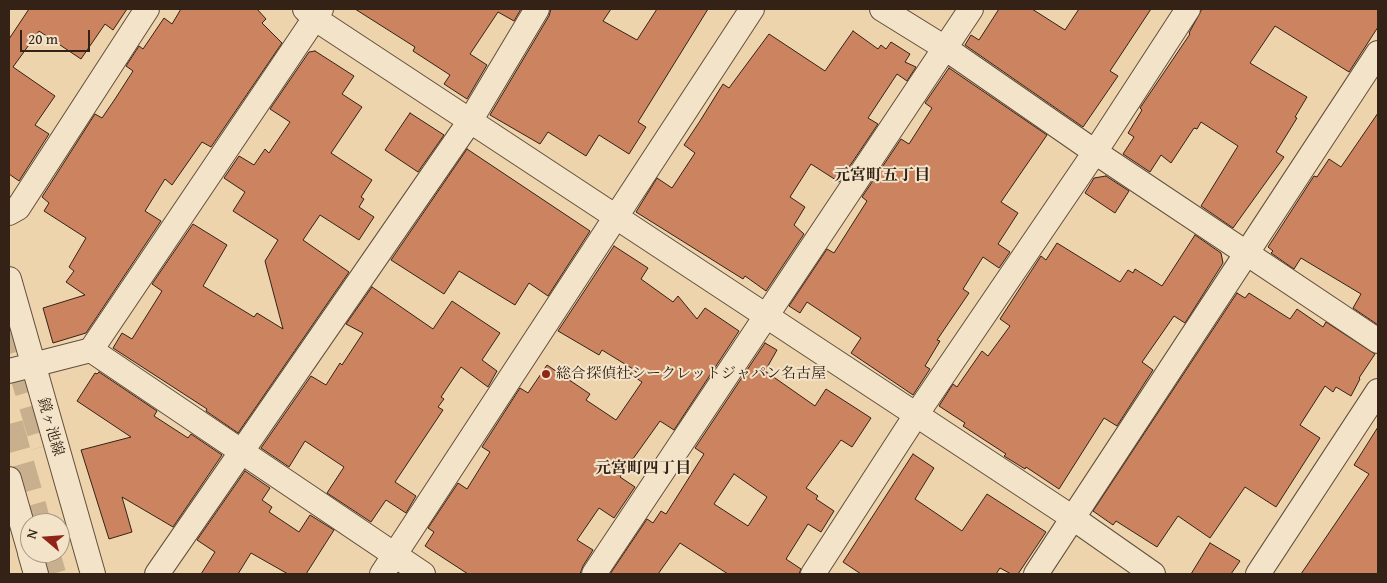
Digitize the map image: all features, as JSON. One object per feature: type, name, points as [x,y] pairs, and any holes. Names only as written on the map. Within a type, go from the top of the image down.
[{"type":"street","points":[[9,213],[18,208],[147,9]]},
{"type":"street","points":[[156,574],[470,120],[537,9]]},
{"type":"street","points":[[388,564],[617,218],[752,9]]},
{"type":"street","points":[[882,9],[945,48],[1095,152],[1378,341]]},
{"type":"street","points":[[594,574],[970,9]]},
{"type":"street","points":[[813,574],[916,415],[1095,152],[1188,9]]},
{"type":"street","points":[[9,371],[91,350],[313,12],[470,120],[1073,518],[1154,574]]},
{"type":"street","points":[[1036,574],[1378,53]]},
{"type":"street","name":"鏡ヶ池線","points":[[9,280],[93,574]]},
{"type":"street","points":[[91,350],[241,453],[388,564],[424,574]]},
{"type":"street","points":[[1258,574],[1378,391]]},
{"type":"street","points":[[9,479],[20,518]]},
{"type":"building","points":[[29,9],[127,9],[113,30],[105,24],[81,59],[39,31],[13,67],[55,96],[35,125],[49,134],[19,181],[9,174],[9,39]]},
{"type":"building","points":[[181,9],[257,9],[266,19],[262,23],[282,43],[211,147],[202,142],[172,185],[165,179],[145,211],[161,221],[86,333],[53,343],[43,308],[85,295],[66,282],[74,271],[69,267],[86,238],[44,211],[49,203],[42,197],[95,114],[102,118],[133,71],[126,66],[139,46],[143,49],[164,18],[172,24]]},
{"type":"building","points":[[355,9],[521,9],[514,21],[498,12],[470,54],[487,65],[467,99],[444,84],[450,75],[413,51],[415,47]]},
{"type":"building","points":[[551,9],[611,9],[603,21],[637,40],[657,9],[708,9],[638,122],[646,127],[629,154],[599,135],[586,156],[548,132],[540,144],[490,115],[549,16]]},
{"type":"building","points":[[999,9],[1032,9],[1065,30],[1079,9],[1151,9],[1110,71],[1118,76],[1083,127],[965,45],[971,35],[979,40]]},
{"type":"building","points":[[1202,9],[1378,9],[1378,27],[1349,72],[1275,26],[1250,63],[1307,97],[1295,117],[1297,118],[1276,152],[1284,157],[1233,228],[1201,206],[1238,146],[1201,122],[1197,129],[1194,128],[1171,163],[1161,155],[1150,172],[1123,154],[1134,137],[1128,133],[1142,110],[1140,108],[1190,34]]},
{"type":"building","points":[[853,31],[878,49],[881,45],[886,49],[891,42],[910,54],[905,62],[916,67],[907,81],[897,74],[868,118],[878,124],[839,182],[811,164],[790,197],[805,207],[794,225],[804,234],[766,291],[745,276],[743,279],[636,212],[657,178],[672,188],[695,153],[684,145],[723,84],[729,88],[769,34],[825,71]]},
{"type":"building","points":[[315,51],[354,76],[342,94],[362,107],[331,153],[372,180],[361,197],[364,199],[359,207],[374,217],[359,240],[320,215],[303,240],[349,272],[238,433],[206,411],[207,409],[113,348],[122,333],[132,339],[162,291],[152,284],[193,224],[227,245],[203,286],[254,317],[257,313],[283,329],[265,261],[278,240],[233,211],[245,192],[224,178],[239,156],[254,165],[265,149],[269,153],[290,122],[270,109],[309,52]]},
{"type":"building","points":[[949,68],[1047,135],[1001,202],[1018,213],[998,244],[1010,252],[999,268],[983,257],[963,289],[969,293],[937,340],[940,341],[925,366],[930,369],[913,395],[851,353],[861,338],[807,302],[800,313],[789,306],[827,249],[834,253],[867,201],[862,197],[901,139],[909,144],[932,108],[925,103]]},
{"type":"building","points":[[410,113],[444,135],[418,172],[385,150]]},
{"type":"building","points":[[1378,113],[1378,325],[1353,308],[1361,294],[1301,258],[1294,269],[1271,253],[1273,251],[1268,247],[1314,176],[1317,177],[1329,159],[1341,167]]},
{"type":"building","points":[[467,149],[590,231],[548,296],[529,283],[515,305],[459,271],[444,294],[391,260]]},
{"type":"building","points":[[1106,176],[1129,191],[1115,213],[1085,193],[1094,178]]},
{"type":"building","points":[[1195,235],[1221,253],[1223,263],[1185,323],[1174,316],[1142,362],[1153,370],[1117,426],[1104,418],[1059,489],[1026,467],[1025,469],[1004,456],[1006,454],[963,426],[965,423],[939,406],[953,384],[957,387],[982,351],[988,356],[1010,326],[1000,319],[1041,256],[1046,260],[1057,243],[1120,282],[1128,270],[1133,273],[1135,269],[1162,286]]},
{"type":"building","points":[[614,246],[648,268],[641,279],[673,302],[678,296],[697,319],[705,308],[739,331],[674,430],[660,421],[620,477],[635,487],[614,518],[599,508],[577,540],[593,550],[580,574],[468,574],[425,546],[434,532],[428,528],[458,483],[467,489],[490,452],[482,447],[520,388],[528,393],[547,365],[590,394],[586,400],[616,420],[642,382],[630,374],[633,369],[602,350],[599,355],[558,331]]},
{"type":"building","points":[[372,287],[433,329],[452,301],[500,333],[482,360],[497,371],[488,387],[461,367],[441,397],[444,399],[438,407],[443,410],[395,482],[416,496],[406,513],[386,500],[371,522],[327,493],[344,467],[305,441],[289,467],[261,448],[311,376],[326,385],[340,363],[342,365],[363,333],[346,324]]},
{"type":"building","points":[[1237,293],[1245,298],[1249,293],[1290,319],[1297,309],[1323,327],[1326,322],[1375,354],[1359,378],[1351,396],[1336,387],[1333,392],[1325,386],[1300,425],[1320,438],[1276,507],[1245,487],[1210,538],[1178,516],[1157,547],[1116,521],[1113,525],[1093,511]]},
{"type":"building","points":[[765,343],[777,350],[765,371],[815,406],[826,389],[871,418],[852,447],[841,440],[806,488],[818,496],[816,499],[834,511],[821,532],[808,524],[786,559],[801,569],[799,574],[728,574],[680,543],[658,574],[610,574],[647,519],[653,523],[661,511],[666,514],[704,454],[695,448]],"holes":[[[734,474],[767,497],[748,526],[714,504]]]},
{"type":"building","points":[[99,372],[157,411],[154,416],[188,438],[191,434],[222,455],[173,527],[122,497],[132,532],[109,539],[81,450],[131,437],[77,401],[95,373]]},
{"type":"building","points":[[1378,427],[1378,574],[1301,574],[1369,474],[1354,465]]},
{"type":"building","points":[[913,454],[934,468],[915,499],[962,531],[987,494],[1046,532],[1018,574],[1011,574],[1000,568],[996,574],[861,574],[843,562]]},
{"type":"building","points":[[245,471],[270,488],[262,500],[272,507],[269,512],[299,532],[310,515],[334,530],[306,574],[288,574],[251,553],[238,574],[201,574],[215,552],[197,540]]},
{"type":"building","points":[[1210,543],[1240,561],[1231,574],[1191,574]]},
{"type":"tunnel","points":[[9,325],[45,446]]},
{"type":"tunnel","points":[[9,424],[34,513]]},
{"type":"tunnel","points":[[49,563],[52,574]]},
{"type":"place","name":"総合探偵社シークレットジャパン名古屋","points":[[546,374]]},
{"type":"district","name":"元宮町五丁目","points":[[882,176]]},
{"type":"district","name":"元宮町四丁目","points":[[643,469]]}]
